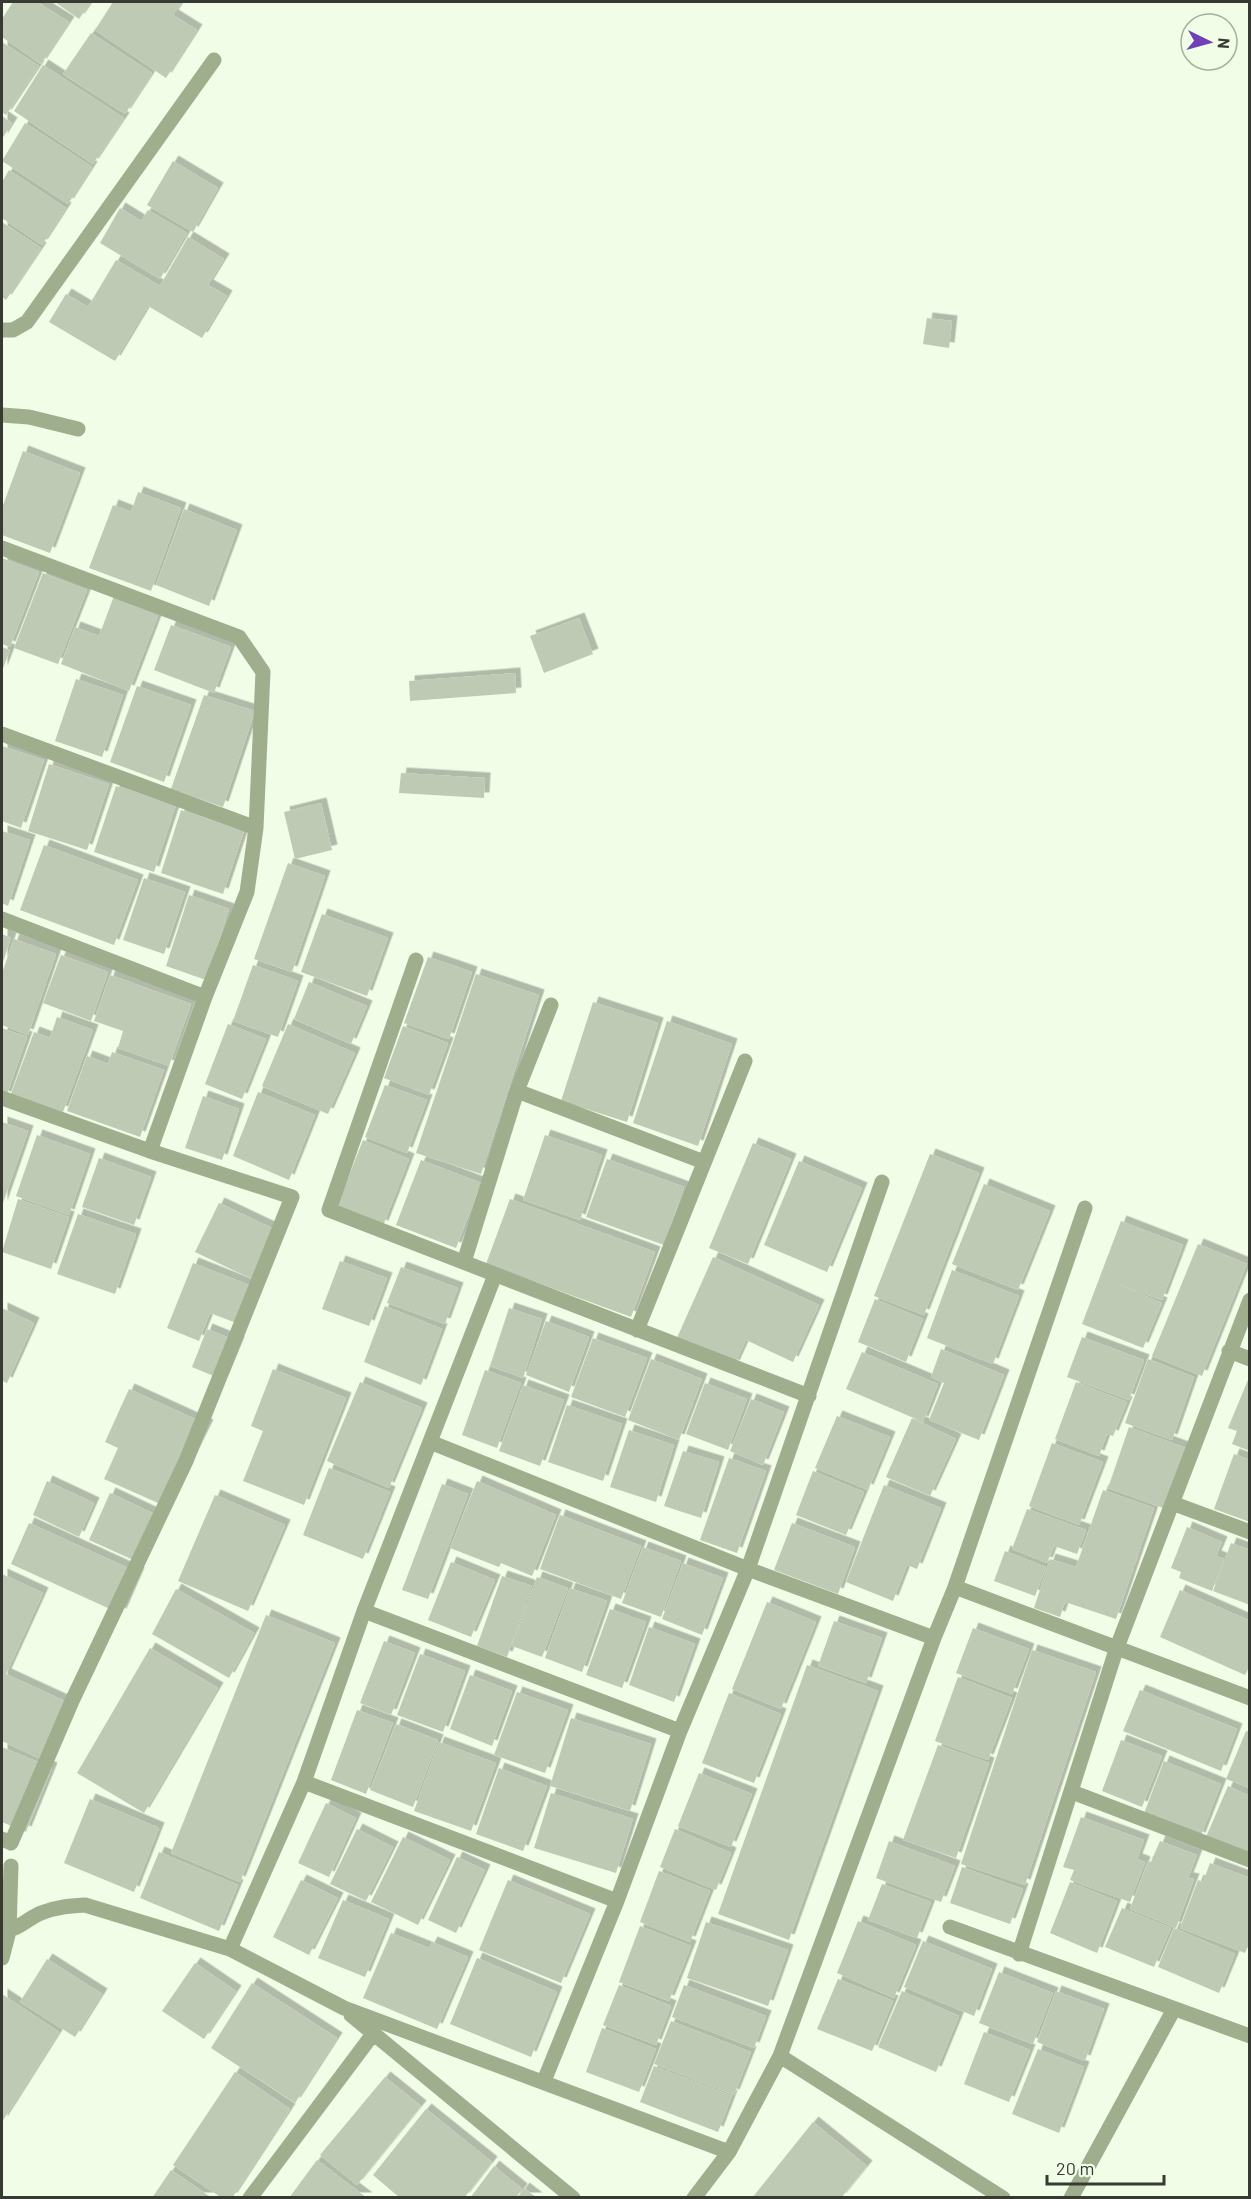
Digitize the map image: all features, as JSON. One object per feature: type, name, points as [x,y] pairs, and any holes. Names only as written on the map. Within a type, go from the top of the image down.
[{"type":"street","points":[[2,330],[13,330],[27,322],[214,60]]},
{"type":"street","points":[[2,415],[29,417],[78,429]]},
{"type":"street","points":[[2,548],[240,637],[262,672],[256,828],[247,892],[205,997],[150,1151]]},
{"type":"street","points":[[2,734],[256,828]]},
{"type":"street","points":[[2,918],[205,997]]},
{"type":"street","points":[[416,960],[329,1210],[809,1396]]},
{"type":"street","points":[[464,1262],[517,1091],[552,1005]]},
{"type":"street","points":[[638,1330],[745,1061]]},
{"type":"street","points":[[517,1091],[704,1162]]},
{"type":"street","points":[[2,1098],[150,1151],[292,1197],[186,1461],[77,1690],[11,1843],[2,1839]]},
{"type":"street","points":[[544,2081],[617,1901],[680,1731],[748,1569],[882,1182]]},
{"type":"street","points":[[694,2198],[729,2152],[780,2056],[934,1638],[955,1587],[1085,1208]]},
{"type":"street","points":[[231,1949],[304,1782],[364,1611],[495,1275]]},
{"type":"street","points":[[1019,1954],[1116,1650],[1250,1300]]},
{"type":"street","points":[[1229,1351],[1250,1359]]},
{"type":"street","points":[[430,1442],[748,1569],[934,1638]]},
{"type":"street","points":[[1172,1503],[1250,1532]]},
{"type":"street","points":[[955,1587],[1116,1650],[1250,1698]]},
{"type":"street","points":[[364,1611],[680,1731]]},
{"type":"street","points":[[304,1782],[617,1901]]},
{"type":"street","points":[[1072,1792],[1250,1860]]},
{"type":"street","points":[[2,1958],[11,1866]]},
{"type":"street","points":[[5,1931],[55,1908],[85,1905],[231,1949],[344,2008],[729,2152]]},
{"type":"street","points":[[950,1927],[1019,1954],[1250,2036]]},
{"type":"street","points":[[344,2008],[573,2198]]},
{"type":"street","points":[[1071,2198],[1174,2009]]},
{"type":"street","points":[[250,2198],[373,2034]]},
{"type":"street","points":[[780,2056],[1003,2198]]},
{"type":"building","points":[[13,2],[37,2],[69,22],[41,64],[2,37],[2,19]]},
{"type":"building","points":[[55,2],[91,2],[79,19]]},
{"type":"building","points":[[113,2],[182,2],[173,15],[197,30],[166,78],[95,30]]},
{"type":"building","points":[[91,33],[152,73],[125,114],[63,74]]},
{"type":"building","points":[[2,42],[39,66],[6,115],[2,112]]},
{"type":"building","points":[[43,65],[124,118],[93,164],[14,111]]},
{"type":"building","points":[[2,116],[12,123],[2,139]]},
{"type":"building","points":[[25,123],[92,167],[68,204],[2,161]]},
{"type":"building","points":[[173,161],[218,188],[193,232],[147,205]]},
{"type":"building","points":[[9,170],[66,208],[42,245],[2,218],[2,182]]},
{"type":"building","points":[[120,208],[141,221],[148,210],[187,233],[160,279],[100,243]]},
{"type":"building","points":[[2,222],[41,248],[6,300],[2,297]]},
{"type":"building","points":[[188,237],[224,259],[208,285],[227,296],[202,338],[148,306],[115,361],[49,322],[66,294],[88,307],[116,260],[160,286]]},
{"type":"building","points":[[927,318],[952,321],[949,348],[923,344]]},
{"type":"building","points":[[23,451],[80,473],[50,553],[2,535],[2,508]]},
{"type":"building","points":[[138,492],[181,508],[151,591],[89,568],[113,505],[131,512]]},
{"type":"building","points":[[184,509],[237,530],[209,606],[156,585]]},
{"type":"building","points":[[2,558],[39,572],[10,647],[2,644]]},
{"type":"building","points":[[43,573],[87,590],[58,664],[14,648]]},
{"type":"building","points":[[114,596],[159,613],[129,691],[61,664],[75,627],[99,636]]},
{"type":"building","points":[[579,618],[593,654],[544,673],[530,636]]},
{"type":"building","points":[[171,625],[231,647],[214,693],[154,670]]},
{"type":"building","points":[[2,647],[10,650],[2,671]]},
{"type":"building","points":[[515,673],[516,693],[410,701],[409,681]]},
{"type":"building","points":[[76,679],[123,695],[102,757],[55,741]]},
{"type":"building","points":[[137,686],[191,705],[164,782],[110,762]]},
{"type":"building","points":[[204,695],[255,711],[223,807],[171,789]]},
{"type":"building","points":[[2,746],[44,760],[21,828],[2,821]]},
{"type":"building","points":[[49,764],[109,784],[87,850],[28,831]]},
{"type":"building","points":[[401,773],[485,778],[484,798],[399,793]]},
{"type":"building","points":[[116,786],[176,805],[154,872],[94,852]]},
{"type":"building","points":[[321,803],[332,850],[295,859],[284,812]]},
{"type":"building","points":[[181,810],[244,831],[223,894],[161,873]]},
{"type":"building","points":[[2,831],[30,840],[8,906],[2,903]]},
{"type":"building","points":[[44,845],[138,880],[114,945],[20,910]]},
{"type":"building","points":[[288,863],[325,876],[292,972],[254,959]]},
{"type":"building","points":[[144,878],[185,892],[164,954],[123,940]]},
{"type":"building","points":[[189,895],[229,909],[206,980],[166,966]]},
{"type":"building","points":[[322,914],[388,938],[367,996],[301,972]]},
{"type":"building","points":[[2,934],[11,938],[2,965]]},
{"type":"building","points":[[14,939],[56,954],[28,1035],[2,1025],[2,973]]},
{"type":"building","points":[[61,955],[108,972],[91,1021],[43,1003]]},
{"type":"building","points":[[428,957],[472,972],[449,1039],[404,1023]]},
{"type":"building","points":[[253,965],[298,981],[278,1037],[233,1021]]},
{"type":"building","points":[[476,974],[539,995],[481,1174],[416,1153]]},
{"type":"building","points":[[110,975],[191,1004],[169,1066],[118,1048],[123,1031],[94,1021]]},
{"type":"building","points":[[309,982],[367,1006],[351,1044],[294,1019]]},
{"type":"building","points":[[593,1002],[658,1023],[627,1122],[561,1101]]},
{"type":"building","points":[[57,1017],[93,1030],[63,1112],[11,1094],[34,1032],[50,1038]]},
{"type":"building","points":[[667,1021],[732,1044],[698,1146],[633,1123]]},
{"type":"building","points":[[228,1024],[266,1039],[242,1099],[205,1084]]},
{"type":"building","points":[[288,1024],[355,1053],[328,1114],[262,1086]]},
{"type":"building","points":[[403,1026],[448,1043],[429,1095],[384,1078]]},
{"type":"building","points":[[2,1028],[27,1037],[6,1097],[2,1096]]},
{"type":"building","points":[[112,1052],[164,1070],[140,1137],[67,1111],[87,1056],[108,1064]]},
{"type":"building","points":[[385,1085],[427,1100],[407,1153],[365,1137]]},
{"type":"building","points":[[258,1092],[315,1115],[289,1180],[233,1156]]},
{"type":"building","points":[[203,1096],[239,1109],[222,1160],[185,1148]]},
{"type":"building","points":[[2,1122],[28,1131],[2,1206]]},
{"type":"building","points":[[37,1135],[90,1154],[69,1215],[16,1196]]},
{"type":"building","points":[[545,1135],[602,1155],[580,1220],[523,1200]]},
{"type":"building","points":[[363,1140],[409,1159],[383,1226],[336,1208]]},
{"type":"building","points":[[753,1143],[791,1159],[748,1264],[709,1248]]},
{"type":"building","points":[[930,1154],[979,1173],[924,1315],[874,1296]]},
{"type":"building","points":[[99,1158],[151,1177],[134,1225],[82,1207]]},
{"type":"building","points":[[607,1159],[684,1187],[664,1245],[586,1217]]},
{"type":"building","points":[[421,1160],[481,1183],[456,1248],[396,1225]]},
{"type":"building","points":[[799,1161],[862,1188],[827,1272],[764,1245]]},
{"type":"building","points":[[984,1184],[1050,1211],[1018,1290],[952,1264]]},
{"type":"building","points":[[18,1199],[69,1217],[51,1269],[2,1252]]},
{"type":"building","points":[[510,1199],[655,1252],[631,1317],[486,1264]]},
{"type":"building","points":[[219,1203],[278,1231],[254,1280],[195,1252]]},
{"type":"building","points":[[78,1214],[136,1234],[115,1294],[57,1274]]},
{"type":"building","points":[[1121,1221],[1183,1245],[1162,1300],[1117,1284],[1162,1303],[1143,1348],[1082,1324]]},
{"type":"building","points":[[1198,1244],[1247,1264],[1202,1376],[1152,1356]]},
{"type":"building","points":[[713,1257],[819,1305],[793,1362],[746,1340],[734,1366],[676,1340]]},
{"type":"building","points":[[340,1261],[387,1278],[369,1326],[322,1309]]},
{"type":"building","points":[[193,1263],[254,1287],[239,1324],[210,1313],[199,1341],[167,1328]]},
{"type":"building","points":[[401,1267],[458,1288],[445,1324],[387,1303]]},
{"type":"building","points":[[952,1270],[1019,1296],[993,1364],[927,1338]]},
{"type":"building","points":[[875,1299],[923,1319],[906,1362],[858,1342]]},
{"type":"building","points":[[385,1306],[442,1329],[421,1385],[364,1362]]},
{"type":"building","points":[[2,1308],[34,1323],[7,1383],[2,1381]]},
{"type":"building","points":[[509,1308],[542,1319],[523,1378],[490,1366]]},
{"type":"building","points":[[546,1321],[589,1337],[569,1392],[526,1375]]},
{"type":"building","points":[[207,1329],[239,1342],[223,1380],[192,1367]]},
{"type":"building","points":[[1082,1337],[1144,1360],[1129,1400],[1067,1377]]},
{"type":"building","points":[[593,1338],[647,1358],[625,1417],[571,1397]]},
{"type":"building","points":[[941,1349],[1004,1375],[979,1440],[929,1420],[944,1383],[931,1377]]},
{"type":"building","points":[[862,1352],[938,1384],[923,1422],[846,1389]]},
{"type":"building","points":[[651,1359],[702,1379],[679,1440],[628,1420]]},
{"type":"building","points":[[1148,1359],[1194,1377],[1172,1440],[1125,1423]]},
{"type":"building","points":[[273,1369],[346,1398],[304,1505],[243,1481],[263,1431],[251,1426]]},
{"type":"building","points":[[485,1370],[521,1383],[497,1448],[462,1435]]},
{"type":"building","points":[[1250,1375],[1250,1451],[1232,1444],[1237,1431],[1228,1428]]},
{"type":"building","points":[[360,1382],[422,1408],[389,1488],[327,1461]]},
{"type":"building","points":[[1076,1382],[1127,1402],[1113,1436],[1107,1434],[1099,1456],[1055,1439]]},
{"type":"building","points":[[705,1383],[747,1399],[728,1450],[686,1434]]},
{"type":"building","points":[[523,1385],[564,1400],[540,1466],[499,1451]]},
{"type":"building","points":[[129,1389],[208,1425],[167,1507],[104,1479],[118,1448],[105,1442]]},
{"type":"building","points":[[751,1399],[784,1412],[763,1465],[730,1451]]},
{"type":"building","points":[[567,1405],[622,1424],[603,1481],[548,1462]]},
{"type":"building","points":[[837,1416],[890,1437],[868,1490],[815,1468]]},
{"type":"building","points":[[912,1418],[956,1439],[930,1496],[886,1477]]},
{"type":"building","points":[[1129,1427],[1186,1448],[1163,1508],[1108,1488]]},
{"type":"building","points":[[629,1430],[674,1445],[656,1502],[610,1487]]},
{"type":"building","points":[[1052,1443],[1103,1462],[1079,1525],[1029,1506]]},
{"type":"building","points":[[683,1451],[719,1462],[701,1518],[664,1506]]},
{"type":"building","points":[[1234,1454],[1250,1460],[1250,1522],[1214,1509]]},
{"type":"building","points":[[729,1458],[766,1471],[737,1553],[700,1540]]},
{"type":"building","points":[[329,1468],[390,1492],[363,1559],[303,1535]]},
{"type":"building","points":[[813,1471],[864,1492],[846,1535],[796,1515]]},
{"type":"building","points":[[47,1481],[94,1503],[79,1537],[33,1515]]},
{"type":"building","points":[[477,1481],[556,1515],[532,1576],[501,1563],[499,1567],[450,1548]]},
{"type":"building","points":[[442,1484],[468,1494],[428,1599],[402,1590]]},
{"type":"building","points":[[884,1485],[941,1508],[917,1569],[907,1565],[893,1601],[846,1582]]},
{"type":"building","points":[[1103,1490],[1154,1508],[1116,1619],[1065,1602],[1060,1617],[1034,1608],[1050,1559],[1076,1567]]},
{"type":"building","points":[[110,1493],[161,1517],[140,1563],[89,1540]]},
{"type":"building","points":[[215,1495],[285,1525],[248,1611],[178,1581]]},
{"type":"building","points":[[1027,1509],[1086,1530],[1077,1554],[1054,1546],[1047,1563],[1012,1549]]},
{"type":"building","points":[[560,1515],[641,1546],[621,1599],[540,1569]]},
{"type":"building","points":[[29,1523],[139,1573],[121,1614],[11,1564]]},
{"type":"building","points":[[792,1523],[855,1547],[838,1594],[774,1570]]},
{"type":"building","points":[[1187,1527],[1222,1542],[1216,1556],[1224,1559],[1212,1591],[1179,1578],[1181,1572],[1171,1568]]},
{"type":"building","points":[[1231,1543],[1250,1550],[1250,1605],[1213,1591]]},
{"type":"building","points":[[643,1547],[681,1561],[661,1617],[622,1603]]},
{"type":"building","points":[[1005,1551],[1046,1567],[1035,1596],[994,1581]]},
{"type":"building","points":[[451,1562],[495,1580],[471,1637],[428,1620]]},
{"type":"building","points":[[683,1563],[723,1578],[702,1635],[662,1619]]},
{"type":"building","points":[[2,1574],[43,1593],[6,1674],[69,1703],[43,1760],[2,1741]]},
{"type":"building","points":[[502,1576],[532,1586],[507,1657],[477,1646]]},
{"type":"building","points":[[537,1577],[568,1588],[542,1657],[512,1646]]},
{"type":"building","points":[[570,1588],[607,1601],[582,1672],[545,1658]]},
{"type":"building","points":[[176,1589],[254,1633],[229,1678],[152,1634]]},
{"type":"building","points":[[1180,1590],[1250,1621],[1250,1666],[1245,1675],[1160,1637]]},
{"type":"building","points":[[767,1602],[816,1622],[781,1709],[732,1689]]},
{"type":"building","points":[[610,1609],[646,1622],[622,1688],[586,1675]]},
{"type":"building","points":[[266,1615],[335,1643],[240,1882],[171,1853]]},
{"type":"building","points":[[834,1621],[882,1638],[866,1683],[818,1666]]},
{"type":"building","points":[[649,1627],[695,1644],[674,1702],[629,1685]]},
{"type":"building","points":[[973,1628],[1029,1649],[1012,1694],[956,1673]]},
{"type":"building","points":[[384,1641],[415,1653],[391,1715],[360,1703]]},
{"type":"building","points":[[150,1648],[218,1688],[144,1813],[77,1773]]},
{"type":"building","points":[[1032,1650],[1096,1672],[1025,1885],[961,1864]]},
{"type":"building","points":[[420,1654],[465,1671],[443,1732],[397,1715]]},
{"type":"building","points":[[807,1665],[878,1691],[789,1940],[718,1914]]},
{"type":"building","points":[[470,1675],[512,1691],[492,1746],[450,1729]]},
{"type":"building","points":[[958,1677],[1012,1698],[988,1760],[935,1741]]},
{"type":"building","points":[[1140,1690],[1237,1729],[1221,1771],[1123,1731]]},
{"type":"building","points":[[517,1692],[568,1710],[545,1773],[494,1755]]},
{"type":"building","points":[[729,1693],[781,1714],[754,1783],[702,1763]]},
{"type":"building","points":[[357,1710],[393,1723],[366,1794],[331,1780]]},
{"type":"building","points":[[571,1718],[651,1744],[630,1811],[550,1786]]},
{"type":"building","points":[[396,1724],[438,1740],[413,1807],[370,1790]]},
{"type":"building","points":[[1246,1731],[1250,1732],[1250,1788],[1226,1779]]},
{"type":"building","points":[[1121,1740],[1162,1756],[1142,1807],[1102,1791]]},
{"type":"building","points":[[439,1742],[496,1763],[471,1831],[414,1811]]},
{"type":"building","points":[[938,1745],[989,1763],[956,1858],[903,1840]]},
{"type":"building","points":[[2,1747],[52,1768],[26,1832],[2,1822]]},
{"type":"building","points":[[1164,1761],[1221,1784],[1200,1838],[1143,1816]]},
{"type":"building","points":[[499,1768],[547,1786],[523,1851],[476,1834]]},
{"type":"building","points":[[699,1773],[752,1794],[731,1847],[678,1826]]},
{"type":"building","points":[[1228,1786],[1250,1796],[1250,1856],[1206,1837]]},
{"type":"building","points":[[551,1793],[633,1819],[616,1873],[534,1848]]},
{"type":"building","points":[[90,1799],[159,1828],[134,1892],[64,1863]]},
{"type":"building","points":[[326,1803],[356,1818],[329,1877],[298,1863]]},
{"type":"building","points":[[1081,1817],[1144,1840],[1137,1859],[1145,1862],[1130,1902],[1070,1880],[1074,1870],[1063,1867]]},
{"type":"building","points":[[357,1829],[393,1847],[366,1901],[330,1884]]},
{"type":"building","points":[[675,1829],[731,1853],[716,1890],[660,1867]]},
{"type":"building","points":[[403,1837],[450,1860],[418,1925],[371,1902]]},
{"type":"building","points":[[889,1841],[955,1866],[941,1902],[876,1878]]},
{"type":"building","points":[[1160,1841],[1197,1855],[1188,1878],[1194,1879],[1176,1928],[1130,1909],[1148,1861],[1151,1862]]},
{"type":"building","points":[[159,1852],[238,1885],[219,1931],[140,1898]]},
{"type":"building","points":[[457,1857],[485,1870],[456,1933],[428,1920]]},
{"type":"building","points":[[1210,1863],[1250,1878],[1250,1942],[1245,1953],[1180,1928],[1198,1880],[1203,1882]]},
{"type":"building","points":[[962,1867],[1023,1889],[1010,1924],[950,1903]]},
{"type":"building","points":[[659,1871],[710,1891],[690,1942],[640,1922]]},
{"type":"building","points":[[301,1880],[338,1898],[309,1955],[273,1937]]},
{"type":"building","points":[[508,1880],[590,1914],[561,1983],[479,1950]]},
{"type":"building","points":[[1070,1882],[1117,1901],[1097,1953],[1050,1933]]},
{"type":"building","points":[[882,1884],[931,1902],[917,1938],[868,1920]]},
{"type":"building","points":[[343,1900],[389,1919],[365,1977],[318,1958]]},
{"type":"building","points":[[1122,1908],[1171,1928],[1154,1967],[1105,1947]]},
{"type":"building","points":[[858,1921],[916,1945],[894,1998],[837,1973]]},
{"type":"building","points":[[706,1922],[788,1950],[768,2006],[687,1978]]},
{"type":"building","points":[[640,1926],[691,1946],[669,2001],[619,1982]]},
{"type":"building","points":[[1174,1928],[1235,1954],[1219,1993],[1158,1967]]},
{"type":"building","points":[[391,1933],[429,1948],[432,1942],[468,1957],[437,2029],[363,1998]]},
{"type":"building","points":[[923,1941],[992,1969],[974,2016],[904,1987]]},
{"type":"building","points":[[477,1958],[557,1992],[531,2057],[450,2024]]},
{"type":"building","points":[[47,1959],[102,1994],[75,2037],[20,2002]]},
{"type":"building","points":[[195,1963],[236,1991],[204,2039],[162,2011]]},
{"type":"building","points":[[999,1972],[1053,1993],[1033,2044],[979,2023]]},
{"type":"building","points":[[838,1979],[893,2001],[872,2051],[817,2029]]},
{"type":"building","points":[[252,1983],[337,2038],[295,2103],[211,2048]]},
{"type":"building","points":[[619,1985],[671,2006],[656,2045],[603,2025]]},
{"type":"building","points":[[684,1985],[766,2016],[754,2048],[672,2017]]},
{"type":"building","points":[[902,1991],[959,2016],[936,2072],[878,2047]]},
{"type":"building","points":[[1056,1991],[1104,2009],[1085,2061],[1037,2042]]},
{"type":"building","points":[[2,1994],[59,2032],[2,2122]]},
{"type":"building","points":[[671,2021],[751,2052],[734,2095],[654,2064]]},
{"type":"building","points":[[602,2028],[656,2049],[639,2092],[586,2072]]},
{"type":"building","points":[[984,2032],[1030,2050],[1009,2102],[964,2084]]},
{"type":"building","points":[[1038,2049],[1084,2067],[1059,2133],[1012,2114]]},
{"type":"building","points":[[654,2066],[732,2096],[718,2132],[640,2102]]},
{"type":"building","points":[[235,2072],[290,2109],[232,2198],[222,2198],[173,2165]]},
{"type":"building","points":[[385,2077],[421,2106],[357,2185],[320,2155]]},
{"type":"building","points":[[426,2109],[492,2162],[464,2198],[400,2198],[373,2175]]},
{"type":"building","points":[[813,2122],[867,2166],[841,2198],[752,2198]]},
{"type":"building","points":[[317,2160],[367,2198],[289,2198]]},
{"type":"building","points":[[494,2166],[522,2189],[516,2198],[470,2198]]},
{"type":"building","points":[[171,2170],[212,2198],[152,2198]]},
{"type":"building","points":[[524,2188],[537,2198],[517,2198]]}]
